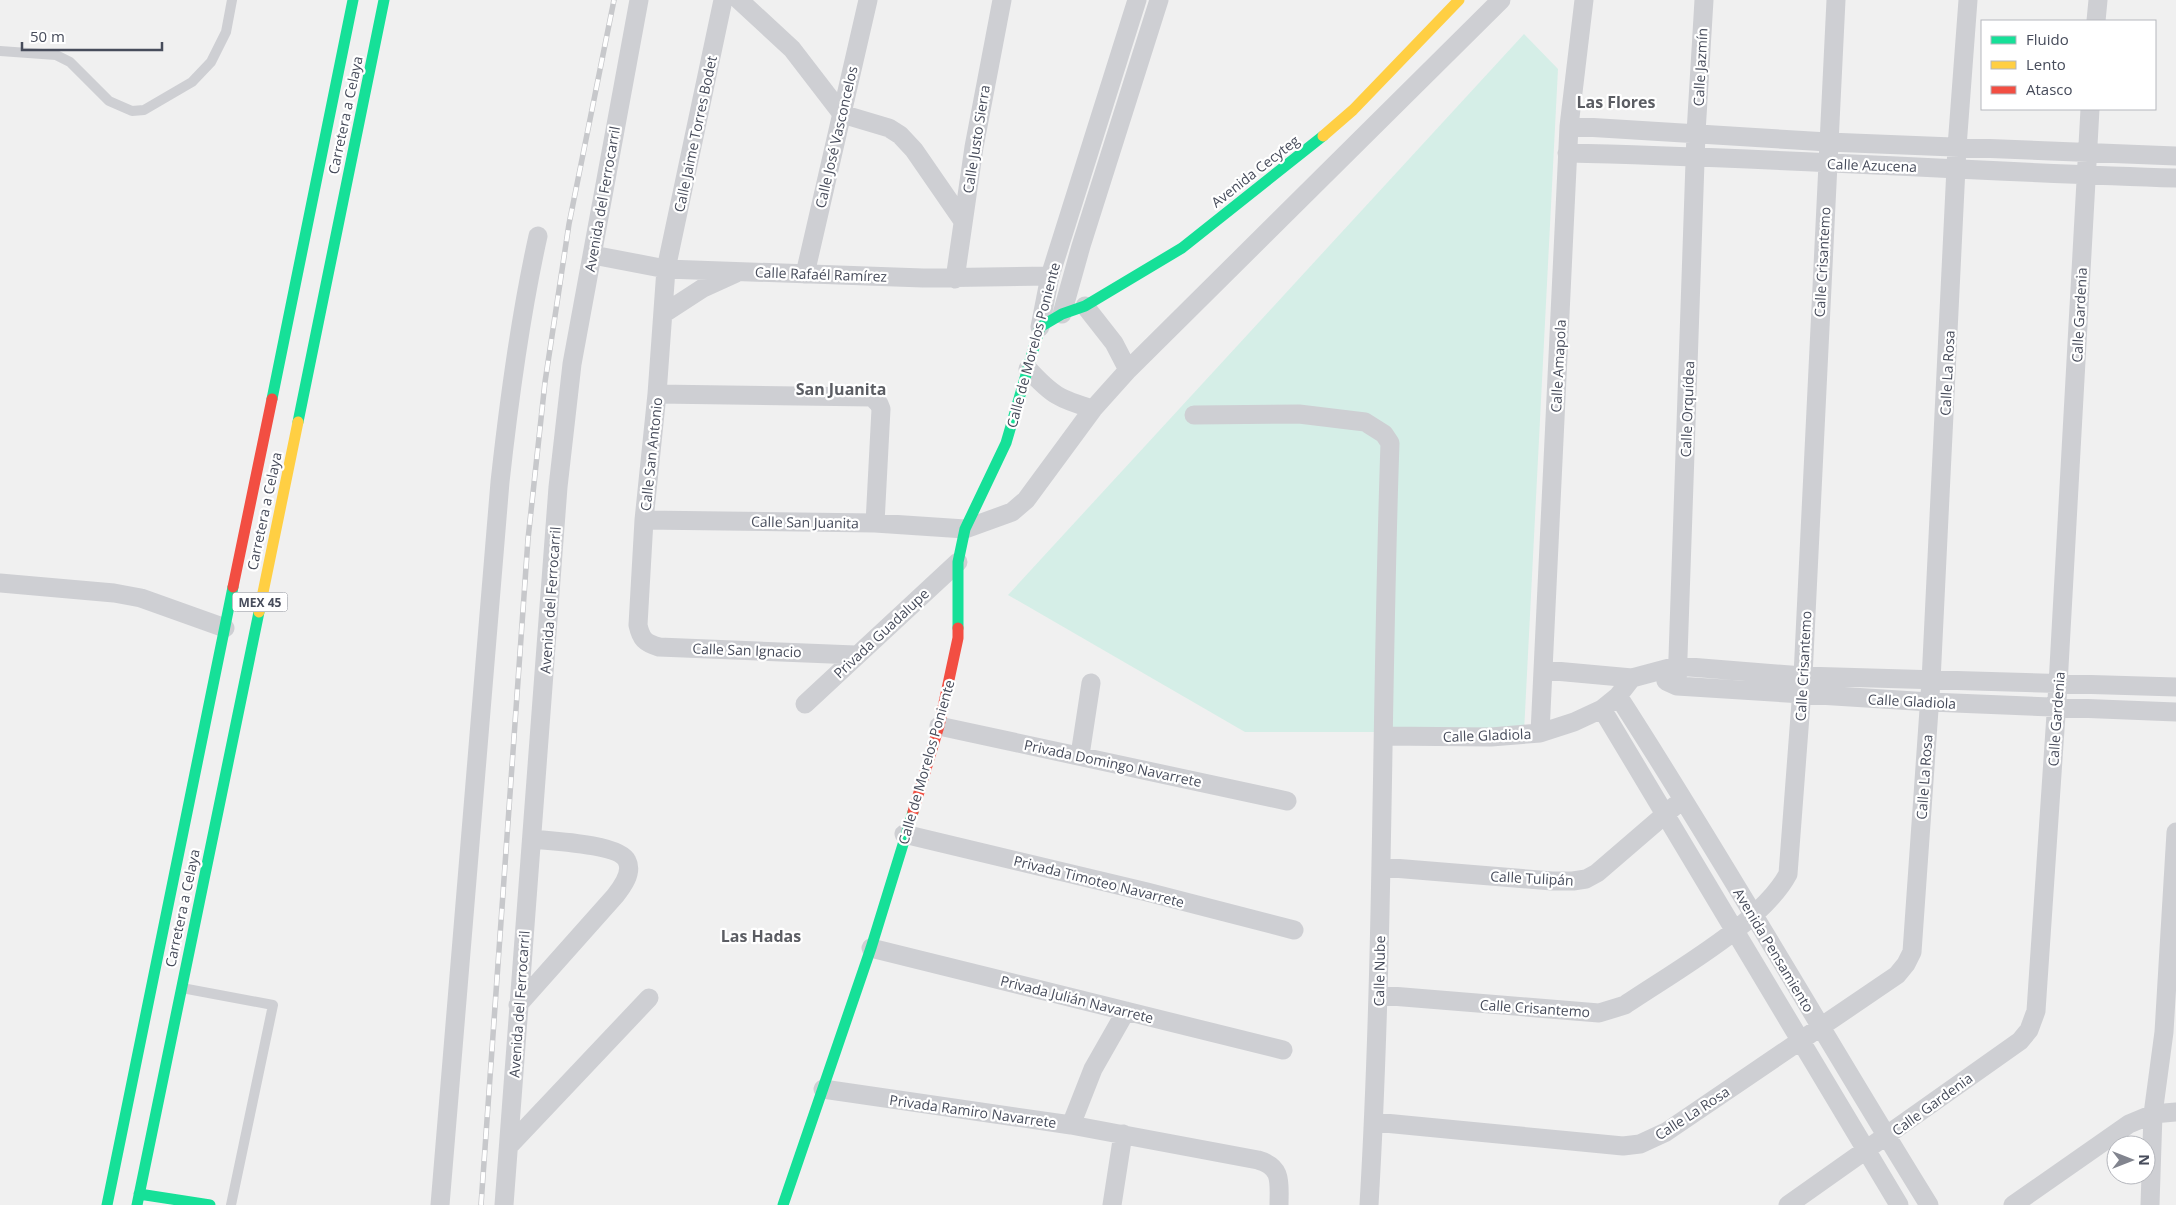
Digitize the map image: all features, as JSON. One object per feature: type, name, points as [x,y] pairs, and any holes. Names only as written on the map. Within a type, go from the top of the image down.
[{"type":"main road","name":"Carretera a Celaya","points":[[108,1205],[224,628],[354,0]]},
{"type":"main road","name":"Carretera a Celaya","points":[[138,1200],[384,0]]},
{"type":"main road","name":"Avenida Cecyteg","points":[[1040,327],[1062,314],[1085,306],[1174,253],[1354,110],[1459,0]]},
{"type":"main road","name":"Calle de Morelos Poniente","points":[[783,1205],[871,948],[904,834],[939,726],[958,638],[958,562],[965,529],[1006,443],[1040,327]]},
{"type":"main road","points":[[138,1200],[210,1205]]},
{"type":"street","name":"Avenida del Ferrocarril","points":[[504,1205],[558,487],[572,364],[639,0]]},
{"type":"street","name":"Calle Jaime Torres Bodet","points":[[666,269],[723,0]]},
{"type":"street","points":[[739,0],[792,49],[842,114],[889,128],[900,135],[914,150],[963,221]]},
{"type":"street","name":"Calle José Vasconcelos","points":[[805,274],[868,0]]},
{"type":"street","name":"Calle Justo Sierra","points":[[955,279],[990,59],[1002,0]]},
{"type":"street","name":"Calle de Morelos Poniente","points":[[1040,327],[1050,276],[1137,0]]},
{"type":"street","name":"Calle de Morelos Poniente","points":[[1062,314],[1159,0]]},
{"type":"street","points":[[965,529],[1012,512],[1026,500],[1093,409],[1128,370],[1502,0]]},
{"type":"street","name":"Calle Amapola","points":[[1540,733],[1567,153],[1584,0]]},
{"type":"street","name":"Calle Jazmín","points":[[1696,133],[1704,0]]},
{"type":"street","name":"Calle Crisantemo","points":[[1379,995],[1599,1013],[1625,1004],[1736,930],[1782,884],[1790,863],[1802,685],[1826,164],[1836,0]]},
{"type":"street","name":"Calle La Rosa","points":[[1374,1122],[1623,1146],[1640,1144],[1666,1132],[1897,975],[1906,964],[1912,952],[1930,702],[1957,147],[1968,0]]},
{"type":"street","points":[[2096,20],[2098,0]]},
{"type":"street","points":[[1115,70],[1134,77]]},
{"type":"street","name":"Calle Gardenia","points":[[1788,1205],[1887,1137],[2020,1041],[2029,1030],[2036,1011],[2058,685],[2090,110]]},
{"type":"street","name":"Calle Azucena","points":[[1569,126],[1828,142],[2087,154],[2176,156]]},
{"type":"street","name":"Calle Orquídea","points":[[1677,686],[1696,133]]},
{"type":"street","name":"Calle Azucena","points":[[1567,153],[1696,155],[1826,164],[2176,178]]},
{"type":"street","points":[[440,1205],[500,482],[507,415],[526,295],[538,236]]},
{"type":"street","name":"Calle Rafaél Ramírez","points":[[593,255],[666,269],[955,279],[1050,276]]},
{"type":"street","name":"Calle San Antonio","points":[[641,638],[638,625],[644,520],[657,394],[666,269]]},
{"type":"street","points":[[663,314],[703,288],[739,271]]},
{"type":"street","points":[[1085,306],[1114,343],[1128,370]]},
{"type":"street","points":[[1028,369],[1051,393],[1069,402],[1093,409]]},
{"type":"street","points":[[657,394],[872,397],[881,409],[875,523]]},
{"type":"street","name":"Calle Nube","points":[[1194,416],[1299,414],[1366,422],[1384,434],[1390,443],[1384,617],[1384,736],[1379,995],[1369,1205]]},
{"type":"street","name":"Calle San Juanita","points":[[644,520],[875,523],[965,529]]},
{"type":"street","name":"Privada Guadalupe","points":[[805,704],[855,655],[958,562]]},
{"type":"street","points":[[0,583],[114,593],[141,598],[224,628]]},
{"type":"street","name":"Calle San Ignacio","points":[[641,638],[659,648],[855,655]]},
{"type":"street","name":"Calle Gladiola","points":[[1544,670],[1632,678],[1677,666],[1930,702],[2176,712]]},
{"type":"street","name":"Calle Gladiola","points":[[1652,674],[1677,686],[1931,681],[2176,688]]},
{"type":"street","name":"Calle Gladiola","points":[[1384,736],[1491,737],[1540,733],[1574,722],[1602,709],[1618,696],[1632,678]]},
{"type":"street","points":[[1080,755],[1091,683]]},
{"type":"street","name":"Avenida Pensamiento","points":[[1618,696],[1684,797],[1752,916],[1929,1205]]},
{"type":"street","name":"Avenida Pensamiento","points":[[1602,709],[1667,814],[1866,1151],[1900,1205]]},
{"type":"street","name":"Privada Domingo Navarrete","points":[[939,726],[1287,801]]},
{"type":"street","name":"Calle Tulipán","points":[[1381,867],[1552,881],[1579,880],[1597,873],[1667,814],[1684,797]]},
{"type":"street","points":[[2150,1205],[2153,1114],[2164,1032],[2176,832]]},
{"type":"street","name":"Privada Timoteo Navarrete","points":[[904,834],[1147,892],[1294,930]]},
{"type":"street","points":[[518,1005],[615,896],[624,882],[628,871],[628,862],[622,853],[601,848],[532,839]]},
{"type":"street","name":"Privada Julián Navarrete","points":[[871,948],[1283,1050]]},
{"type":"street","points":[[509,1146],[649,998]]},
{"type":"street","points":[[1071,1125],[1093,1069],[1126,1011]]},
{"type":"street","name":"Privada Ramiro Navarrete","points":[[823,1089],[1071,1125],[1268,1163],[1279,1176],[1279,1205]]},
{"type":"street","points":[[2013,1205],[2129,1124],[2153,1114],[2176,1112]]},
{"type":"street","points":[[1112,1205],[1123,1134]]},
{"type":"lane","points":[[0,51],[56,55],[70,62],[109,101],[132,111],[144,110],[192,82],[211,62],[226,32],[232,0]]},
{"type":"lane","points":[[181,987],[273,1005],[231,1205]]},
{"type":"green space","points":[[1524,34],[1558,69],[1524,732],[1245,732],[1008,595]]},
{"type":"railway","points":[[481,1205],[528,539],[545,382],[569,224],[614,0]]},
{"type":"traffic: fast","points":[[272,399],[353,0]]},
{"type":"traffic: fast","points":[[298,422],[384,0]]},
{"type":"traffic: fast","points":[[958,628],[958,562],[965,529],[1006,443],[1040,327],[1062,314],[1085,306],[1182,248],[1323,136]]},
{"type":"traffic: fast","points":[[107,1205],[233,587]]},
{"type":"traffic: fast","points":[[137,1205],[259,612]]},
{"type":"traffic: fast","points":[[783,1205],[871,948],[913,812]]},
{"type":"traffic: fast","points":[[139,1194],[210,1205]]},
{"type":"traffic: slow","points":[[1323,136],[1353,110],[1459,0]]},
{"type":"traffic: slow","points":[[259,612],[298,422]]},
{"type":"traffic: jam","points":[[233,587],[272,399]]},
{"type":"traffic: jam","points":[[913,812],[939,726],[958,638],[958,628]]},
{"type":"district","name":"Las Flores","points":[[1616,102]]},
{"type":"district","name":"San Juanita","points":[[841,389]]},
{"type":"district","name":"Las Hadas","points":[[761,936]]}]
